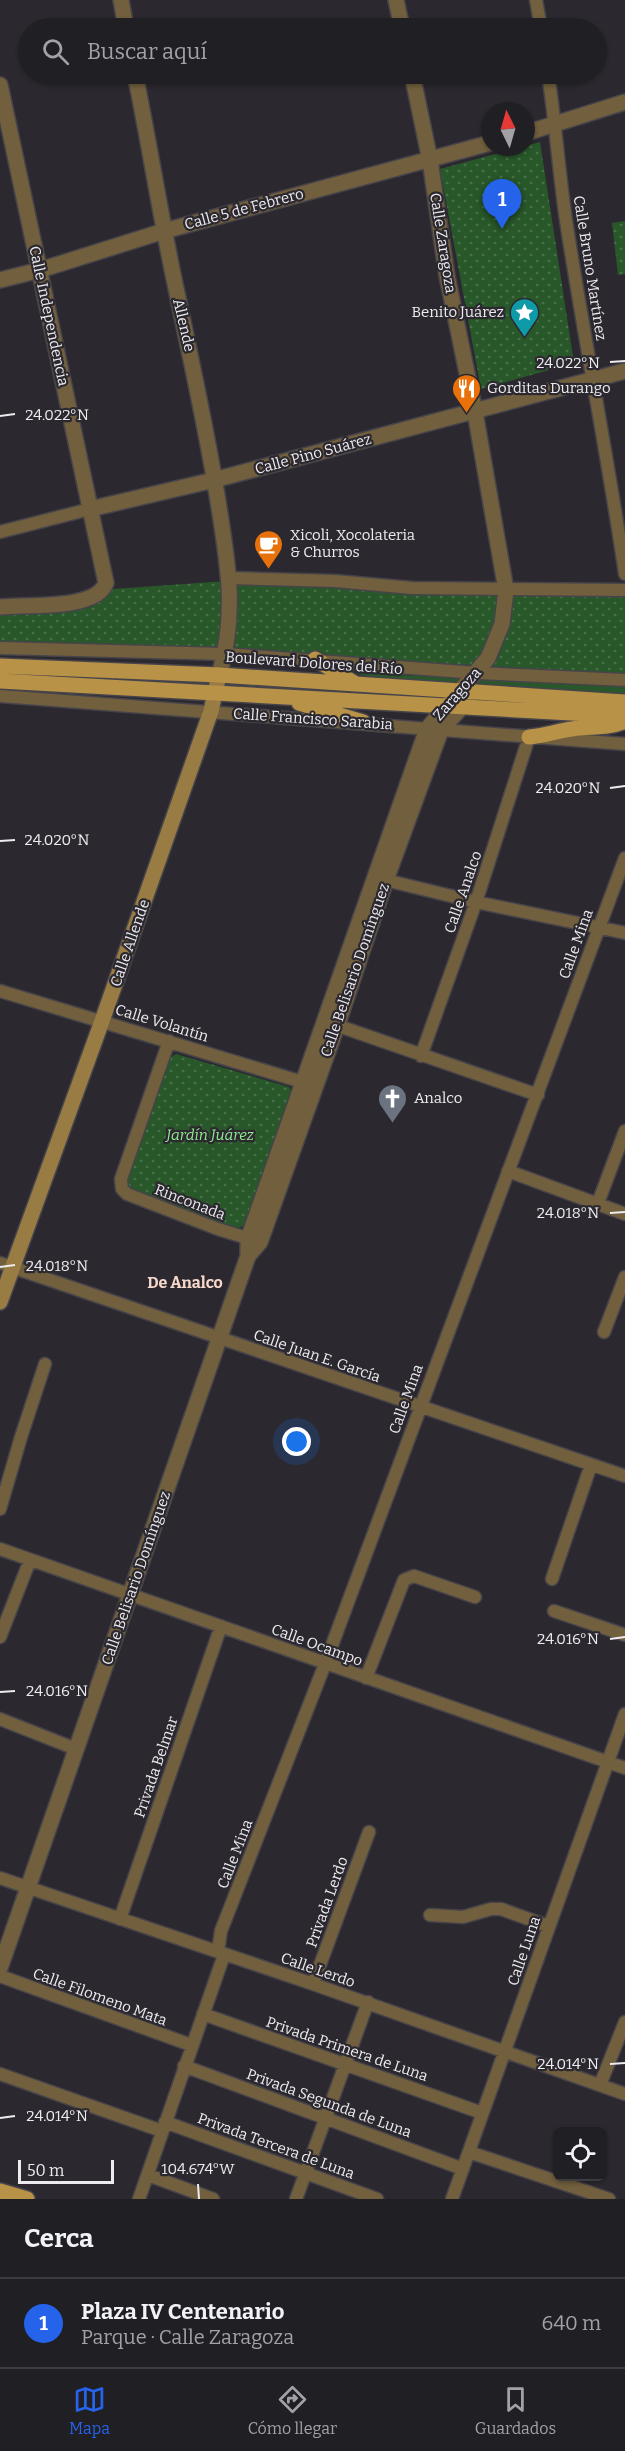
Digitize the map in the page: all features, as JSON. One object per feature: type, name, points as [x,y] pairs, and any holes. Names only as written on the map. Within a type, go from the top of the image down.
[{"type":"main road","points":[[315,659],[356,684]]},
{"type":"main road","name":"Boulevard Dolores del Río","points":[[0,666],[219,675],[625,702]]},
{"type":"main road","name":"Calle Allende","points":[[0,1302],[6,1265],[102,1021],[211,711],[219,675]]},
{"type":"main road","points":[[0,681],[625,716]]},
{"type":"main road","points":[[285,697],[307,707],[363,722]]},
{"type":"main road","points":[[528,737],[549,735],[573,728],[615,725],[625,721]]},
{"type":"main road","points":[[0,2191],[27,2199]]},
{"type":"street","points":[[121,0],[124,18]]},
{"type":"street","points":[[396,0],[400,18]]},
{"type":"street","points":[[537,0],[540,18]]},
{"type":"street","name":"Allende","points":[[137,84],[199,391],[230,578]]},
{"type":"street","name":"Calle Zaragoza","points":[[414,84],[430,160],[447,276],[475,412],[506,590]]},
{"type":"street","name":"Calle Bruno Martínez","points":[[550,84],[567,226],[625,574]]},
{"type":"street","name":"Calle Independencia","points":[[0,85],[106,583],[101,591],[80,601],[0,607]]},
{"type":"street","points":[[535,130],[625,102]]},
{"type":"street","name":"Calle 5 de Febrero","points":[[0,280],[40,270],[165,231],[481,146]]},
{"type":"street","name":"Calle Pino Suárez","points":[[0,532],[214,480],[625,371]]},
{"type":"street","points":[[230,578],[335,580],[412,588],[625,590]]},
{"type":"street","name":"Calle Allende","points":[[219,675],[226,654],[231,619],[230,578]]},
{"type":"street","name":"Zaragoza","points":[[434,729],[452,708],[458,691],[477,673],[488,658],[502,624],[506,590]]},
{"type":"street","points":[[0,648],[226,654],[477,673],[625,680]]},
{"type":"street","points":[[452,708],[476,693]]},
{"type":"street","name":"Calle Francisco Sarabia","points":[[0,696],[363,722],[625,744]]},
{"type":"street","name":"Calle Belisario Domínguez","points":[[0,1968],[218,1338],[332,1024],[434,729]]},
{"type":"street","name":"Calle Analco","points":[[421,1056],[476,902],[528,737]]},
{"type":"street","name":"Calle Mina","points":[[139,2199],[203,2014],[221,1953],[221,1930],[325,1664],[625,858]]},
{"type":"street","points":[[381,879],[476,902],[625,933]]},
{"type":"street","name":"Calle Volantín","points":[[0,991],[309,1084]]},
{"type":"street","points":[[332,1024],[538,1095]]},
{"type":"street","name":"Rinconada","points":[[169,1041],[121,1179],[122,1189],[128,1194],[254,1240]]},
{"type":"street","points":[[598,1203],[625,1131]]},
{"type":"street","points":[[508,1172],[625,1214]]},
{"type":"street","name":"Calle Juan E. García","points":[[6,1265],[625,1476]]},
{"type":"street","points":[[604,1332],[625,1277]]},
{"type":"street","points":[[0,1509],[45,1364]]},
{"type":"street","points":[[552,1580],[591,1465]]},
{"type":"street","name":"Calle Ocampo","points":[[0,1549],[625,1768]]},
{"type":"street","points":[[0,1637],[30,1560]]},
{"type":"street","points":[[366,1678],[404,1580],[408,1577],[414,1576],[475,1597]]},
{"type":"street","points":[[554,1611],[625,1635]]},
{"type":"street","name":"Privada Belmar","points":[[120,1919],[221,1626]]},
{"type":"street","name":"Calle Luna","points":[[452,2199],[625,1714]]},
{"type":"street","points":[[0,1719],[76,1749]]},
{"type":"street","name":"Privada Lerdo","points":[[313,1984],[369,1832]]},
{"type":"street","name":"Calle Lerdo","points":[[0,1878],[368,2002],[625,2094]]},
{"type":"street","points":[[430,1915],[463,1917],[495,1908],[548,1926]]},
{"type":"street","name":"Calle Filomeno Mata","points":[[0,1976],[191,2045]]},
{"type":"street","points":[[296,2199],[368,2002]]},
{"type":"street","name":"Privada Primera de Luna","points":[[203,2014],[482,2113]]},
{"type":"street","points":[[600,2085],[625,2022]]},
{"type":"street","name":"Privada Segunda de Luna","points":[[184,2066],[463,2169]]},
{"type":"street","name":"Privada Tercera de Luna","points":[[0,2074],[306,2173],[377,2199]]},
{"type":"street","points":[[469,2152],[609,2199]]},
{"type":"street","points":[[148,2175],[213,2199]]},
{"type":"green space","points":[[540,142],[574,363],[481,389],[440,169],[488,156],[535,156],[535,143]]},
{"type":"green space","points":[[625,221],[625,274],[618,275],[612,223]]},
{"type":"green space","points":[[227,581],[625,593],[625,675],[545,673],[0,642],[0,613],[91,607],[113,589]]},
{"type":"green space","points":[[353,673],[625,685],[625,697],[399,683]]},
{"type":"green space","name":"Jardín Juárez","points":[[176,1054],[289,1087],[291,1090],[246,1224],[235,1230],[127,1187],[125,1181],[170,1058]]},
{"type":"place","name":"Plaza IV Centenario","points":[[502,229]]},
{"type":"place","name":"Benito Juárez","points":[[525,338]]},
{"type":"place","name":"Gorditas Durango","points":[[466,414]]},
{"type":"place","name":"Xicoli, Xocolateria & Churros","points":[[269,570]]},
{"type":"place","name":"Analco","points":[[393,1124]]},
{"type":"district","name":"De Analco","points":[[185,1282]]}]
